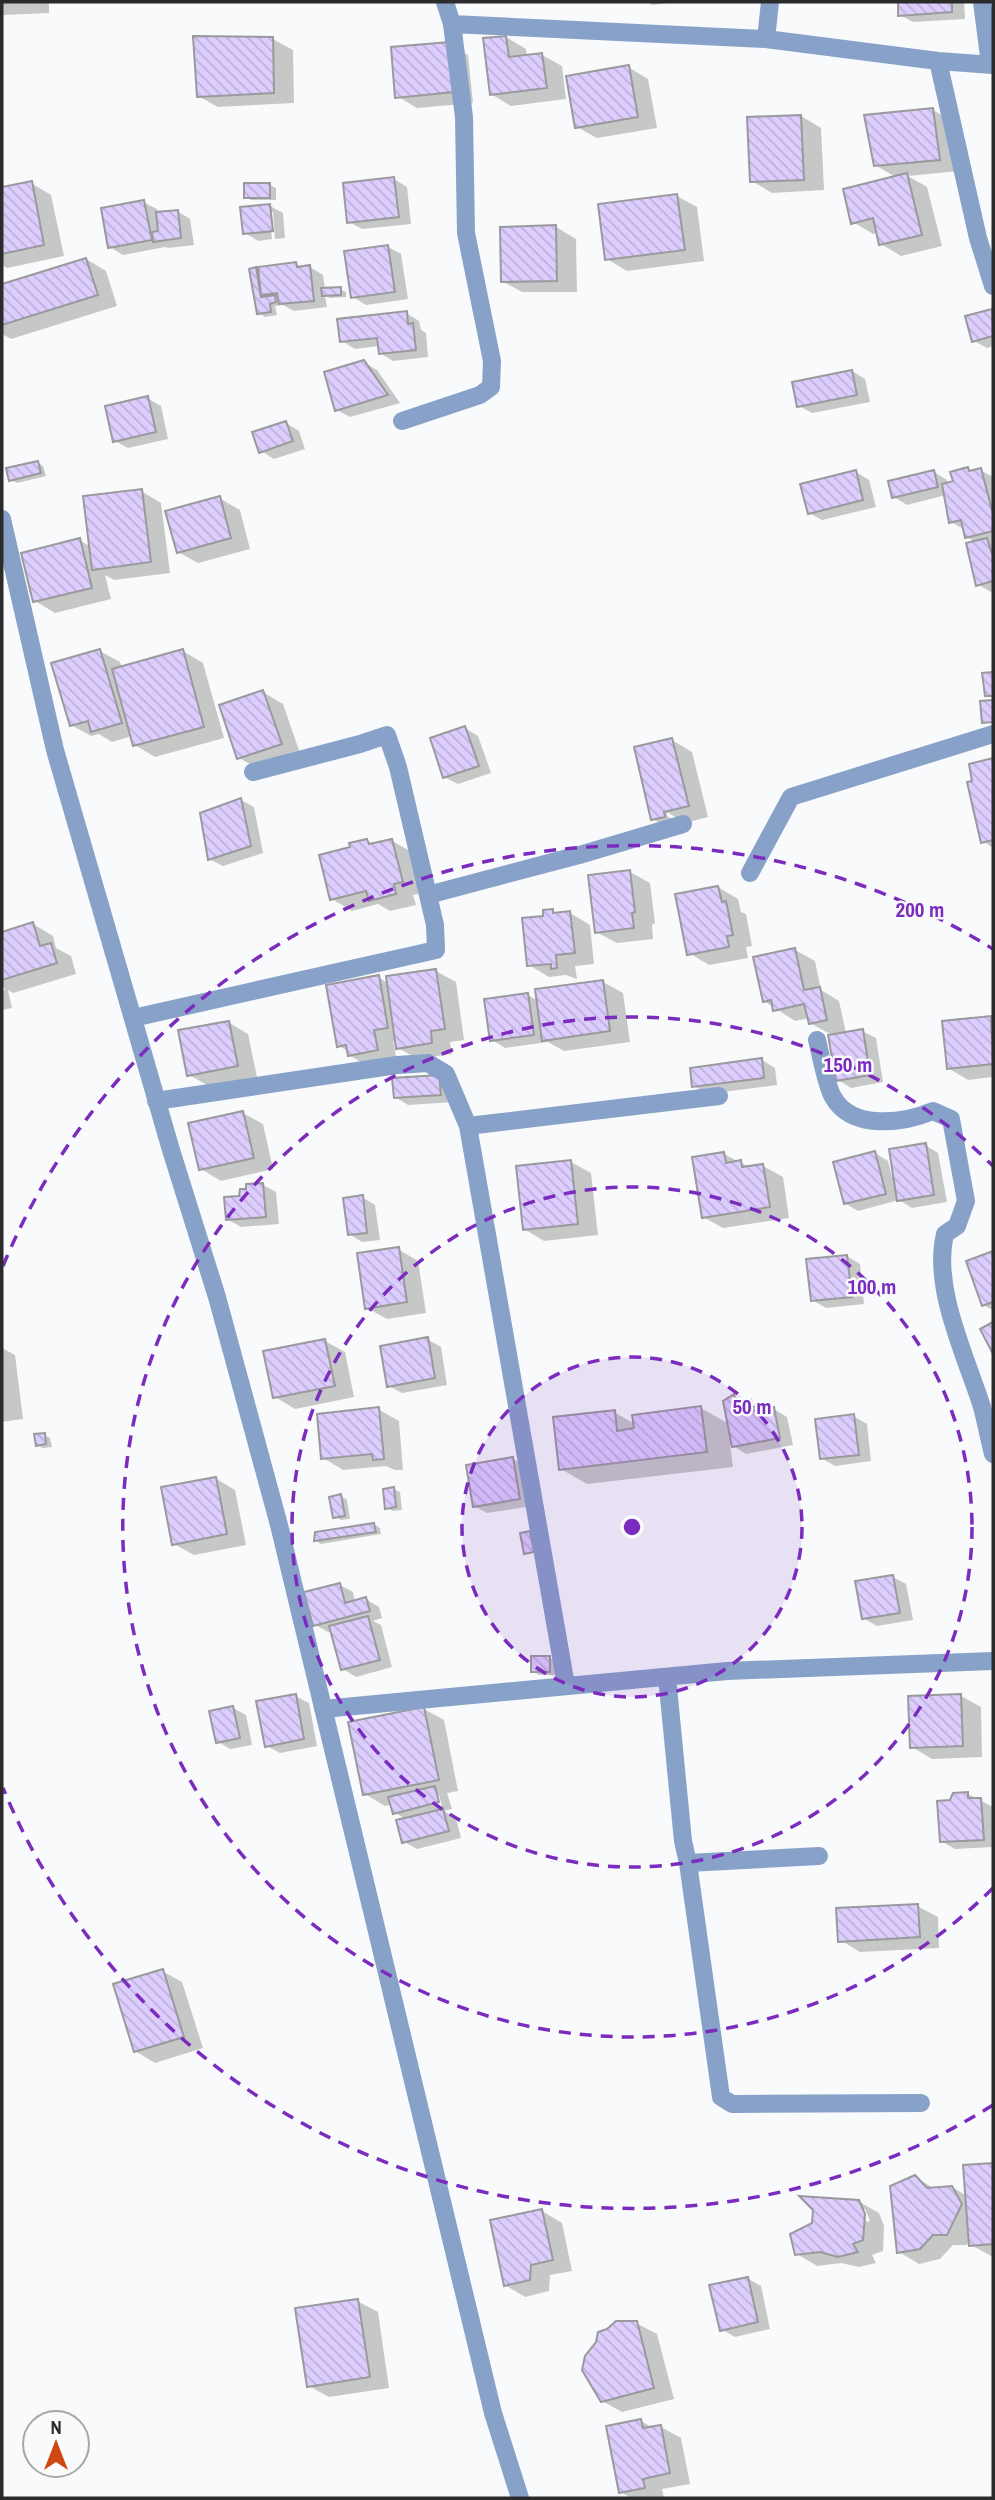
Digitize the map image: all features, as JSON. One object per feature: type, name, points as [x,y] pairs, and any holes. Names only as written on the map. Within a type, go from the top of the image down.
[{"type":"street","points":[[402,421],[480,395],[491,387],[493,378],[492,361],[466,233],[464,117],[452,24],[445,2]]},
{"type":"street","points":[[766,39],[771,2]]},
{"type":"street","points":[[452,24],[766,39],[938,61],[992,64],[982,2]]},
{"type":"street","points":[[938,61],[978,237],[993,286]]},
{"type":"street","points":[[2,519],[55,750],[156,1101],[224,1323],[279,1525],[493,2413],[520,2498]]},
{"type":"street","points":[[750,873],[791,797],[993,734]]},
{"type":"street","points":[[133,1018],[436,950],[435,925],[398,767],[387,735],[253,772]]},
{"type":"street","points":[[428,895],[684,824]]},
{"type":"street","points":[[817,1040],[833,1098],[850,1113],[876,1122],[907,1121],[933,1111],[951,1119],[966,1201],[957,1226],[945,1234],[941,1251],[950,1315],[982,1408],[993,1454]]},
{"type":"street","points":[[156,1101],[397,1065],[428,1063],[446,1074],[468,1126],[566,1685]]},
{"type":"street","points":[[468,1126],[719,1096]]},
{"type":"street","points":[[323,1709],[727,1671],[993,1661]]},
{"type":"street","points":[[667,1676],[682,1842],[688,1863],[721,2097],[732,2104],[921,2103]]},
{"type":"street","points":[[688,1863],[819,1856]]},
{"type":"building","points":[[898,2],[952,2],[952,12],[898,16]]},
{"type":"building","points":[[193,36],[273,37],[274,93],[197,97]]},
{"type":"building","points":[[506,36],[509,57],[542,53],[547,88],[490,95],[483,38]]},
{"type":"building","points":[[449,42],[454,92],[395,98],[391,47]]},
{"type":"building","points":[[629,65],[638,117],[575,128],[566,76]]},
{"type":"building","points":[[933,108],[940,160],[874,166],[864,115]]},
{"type":"building","points":[[801,115],[804,180],[750,182],[747,117]]},
{"type":"building","points":[[907,173],[922,235],[879,245],[873,218],[851,224],[843,189]]},
{"type":"building","points":[[394,177],[399,217],[347,223],[343,183]]},
{"type":"building","points":[[32,181],[44,245],[2,254],[2,187]]},
{"type":"building","points":[[244,183],[270,183],[270,198],[244,198]]},
{"type":"building","points":[[677,194],[685,250],[605,260],[598,204]]},
{"type":"building","points":[[144,200],[152,240],[108,248],[101,208]]},
{"type":"building","points":[[270,204],[273,231],[243,234],[240,207]]},
{"type":"building","points":[[178,210],[181,238],[153,242],[152,232],[158,231],[156,212]]},
{"type":"building","points":[[556,225],[557,281],[501,282],[500,227]]},
{"type":"building","points":[[388,245],[395,292],[351,298],[344,251]]},
{"type":"building","points":[[86,258],[98,295],[2,325],[2,284]]},
{"type":"building","points":[[296,262],[297,267],[310,265],[314,301],[279,304],[277,293],[261,295],[258,267]]},
{"type":"building","points":[[256,267],[261,297],[275,295],[276,302],[270,304],[271,312],[257,314],[249,269]]},
{"type":"building","points":[[341,287],[341,295],[322,296],[321,288]]},
{"type":"building","points":[[992,309],[993,336],[972,342],[965,316]]},
{"type":"building","points":[[407,311],[408,324],[413,323],[416,350],[379,354],[377,338],[340,342],[337,319]]},
{"type":"building","points":[[364,360],[388,395],[335,411],[324,372]]},
{"type":"building","points":[[852,370],[857,395],[797,407],[792,382]]},
{"type":"building","points":[[148,396],[156,432],[113,442],[105,406]]},
{"type":"building","points":[[286,421],[293,441],[259,453],[252,432]]},
{"type":"building","points":[[38,461],[41,473],[9,481],[6,468]]},
{"type":"building","points":[[968,467],[969,471],[981,468],[993,514],[993,531],[965,538],[961,520],[949,523],[942,484],[953,481],[950,472]]},
{"type":"building","points":[[856,470],[863,500],[808,514],[800,484]]},
{"type":"building","points":[[934,470],[938,487],[892,498],[888,481]]},
{"type":"building","points":[[142,489],[151,562],[92,570],[83,496]]},
{"type":"building","points":[[220,496],[231,538],[177,553],[165,511]]},
{"type":"building","points":[[80,538],[92,588],[33,602],[21,553]]},
{"type":"building","points":[[987,538],[993,557],[993,581],[976,586],[966,543]]},
{"type":"building","points":[[100,649],[122,723],[91,732],[88,721],[70,726],[51,663]]},
{"type":"building","points":[[183,649],[204,727],[133,746],[112,669]]},
{"type":"building","points":[[993,672],[993,696],[985,696],[982,673]]},
{"type":"building","points":[[263,690],[282,744],[237,759],[219,705]]},
{"type":"building","points":[[993,700],[993,722],[982,723],[980,701]]},
{"type":"building","points":[[465,726],[479,766],[443,778],[430,738]]},
{"type":"building","points":[[672,738],[689,806],[664,812],[665,817],[651,820],[634,747]]},
{"type":"building","points":[[993,758],[993,840],[981,843],[967,782],[972,781],[969,764]]},
{"type":"building","points":[[241,798],[251,846],[208,860],[200,813]]},
{"type":"building","points":[[367,839],[369,844],[392,839],[403,882],[394,884],[396,894],[369,901],[366,891],[330,900],[319,855],[350,847],[349,843]]},
{"type":"building","points":[[630,870],[634,928],[595,933],[588,875]]},
{"type":"building","points":[[718,886],[722,902],[726,901],[733,935],[727,936],[729,947],[687,955],[675,894]]},
{"type":"building","points":[[553,909],[553,913],[570,911],[575,953],[556,955],[557,968],[551,969],[551,964],[527,966],[522,918],[543,916],[543,910]]},
{"type":"building","points":[[33,922],[40,946],[51,943],[57,963],[2,980],[2,932]]},
{"type":"building","points":[[795,948],[804,990],[820,987],[827,1020],[809,1024],[804,1004],[773,1011],[771,1000],[763,1002],[753,957]]},
{"type":"building","points":[[436,969],[445,1029],[431,1031],[432,1043],[396,1049],[386,976]]},
{"type":"building","points":[[379,975],[388,1028],[374,1030],[378,1050],[348,1056],[346,1045],[337,1047],[326,985]]},
{"type":"building","points":[[603,980],[610,1031],[542,1041],[535,989]]},
{"type":"building","points":[[528,993],[534,1035],[490,1041],[484,999]]},
{"type":"building","points":[[991,1016],[993,1064],[947,1069],[942,1021]]},
{"type":"building","points":[[229,1021],[238,1066],[187,1076],[178,1030]]},
{"type":"building","points":[[863,1029],[870,1075],[836,1081],[828,1035]]},
{"type":"building","points":[[762,1058],[764,1078],[692,1087],[690,1068]]},
{"type":"building","points":[[439,1075],[441,1095],[394,1098],[392,1078]]},
{"type":"building","points":[[243,1111],[254,1158],[199,1170],[188,1123]]},
{"type":"building","points":[[926,1143],[934,1195],[897,1201],[889,1149]]},
{"type":"building","points":[[875,1151],[886,1194],[844,1204],[833,1162]]},
{"type":"building","points":[[724,1152],[726,1163],[741,1160],[742,1167],[763,1164],[770,1207],[702,1218],[692,1157]]},
{"type":"building","points":[[571,1160],[578,1224],[523,1230],[516,1166]]},
{"type":"building","points":[[263,1183],[266,1217],[226,1220],[224,1197],[239,1196],[240,1189],[246,1189],[246,1184]]},
{"type":"building","points":[[363,1195],[367,1233],[348,1235],[343,1198]]},
{"type":"building","points":[[399,1247],[407,1302],[365,1309],[357,1253]]},
{"type":"building","points":[[993,1251],[993,1302],[982,1306],[966,1261]]},
{"type":"building","points":[[847,1255],[852,1297],[811,1301],[806,1259]]},
{"type":"building","points":[[993,1322],[993,1354],[980,1329]]},
{"type":"building","points":[[428,1337],[435,1378],[387,1387],[380,1346]]},
{"type":"building","points":[[325,1339],[335,1386],[273,1398],[263,1351]]},
{"type":"building","points":[[734,1394],[736,1403],[751,1400],[754,1411],[774,1407],[780,1438],[732,1447],[723,1401]]},
{"type":"building","points":[[701,1406],[707,1452],[559,1470],[553,1417],[615,1410],[617,1431],[634,1428],[632,1415]]},
{"type":"building","points":[[379,1407],[384,1459],[373,1460],[372,1454],[321,1459],[317,1414]]},
{"type":"building","points":[[854,1414],[859,1455],[820,1459],[815,1419]]},
{"type":"building","points":[[45,1433],[46,1444],[36,1446],[34,1434]]},
{"type":"building","points":[[513,1457],[520,1499],[473,1507],[466,1465]]},
{"type":"building","points":[[216,1477],[227,1534],[172,1545],[161,1487]]},
{"type":"building","points":[[394,1487],[396,1507],[385,1509],[383,1489]]},
{"type":"building","points":[[341,1494],[345,1516],[333,1518],[329,1497]]},
{"type":"building","points":[[374,1523],[376,1532],[314,1541],[315,1532]]},
{"type":"building","points":[[530,1531],[534,1552],[524,1554],[520,1533]]},
{"type":"building","points":[[893,1575],[900,1613],[862,1619],[855,1581]]},
{"type":"building","points":[[340,1583],[345,1603],[366,1597],[370,1611],[313,1626],[304,1592]]},
{"type":"building","points":[[368,1616],[380,1660],[341,1670],[329,1626]]},
{"type":"building","points":[[531,1656],[550,1656],[550,1672],[531,1672]]},
{"type":"building","points":[[296,1694],[304,1739],[265,1747],[256,1701]]},
{"type":"building","points":[[961,1694],[963,1746],[910,1748],[908,1696]]},
{"type":"building","points":[[233,1706],[240,1738],[216,1743],[209,1711]]},
{"type":"building","points":[[424,1707],[439,1780],[363,1795],[348,1722]]},
{"type":"building","points":[[435,1786],[439,1802],[393,1814],[388,1797]]},
{"type":"building","points":[[968,1792],[968,1798],[981,1798],[984,1840],[940,1842],[937,1801],[950,1800],[953,1793]]},
{"type":"building","points":[[443,1809],[449,1831],[402,1843],[396,1820]]},
{"type":"building","points":[[918,1904],[920,1937],[838,1942],[836,1908]]},
{"type":"building","points":[[163,1969],[184,2037],[134,2052],[113,1984]]},
{"type":"building","points":[[993,2163],[993,2244],[969,2246],[963,2165]]},
{"type":"building","points":[[915,2175],[927,2188],[952,2186],[962,2204],[947,2235],[933,2235],[920,2249],[897,2253],[890,2186]]},
{"type":"building","points":[[799,2196],[859,2200],[865,2214],[863,2240],[853,2244],[858,2252],[838,2257],[820,2252],[795,2255],[790,2234],[812,2223],[813,2210]]},
{"type":"building","points":[[542,2209],[553,2260],[531,2265],[530,2280],[504,2286],[490,2220]]},
{"type":"building","points":[[748,2277],[758,2322],[720,2331],[709,2285]]},
{"type":"building","points":[[358,2299],[370,2377],[307,2387],[295,2308]]},
{"type":"building","points":[[616,2321],[637,2321],[654,2388],[601,2402],[582,2370],[585,2356],[596,2342],[598,2332],[607,2329]]},
{"type":"building","points":[[641,2419],[643,2428],[661,2425],[670,2473],[643,2479],[645,2488],[619,2493],[606,2426]]}]
